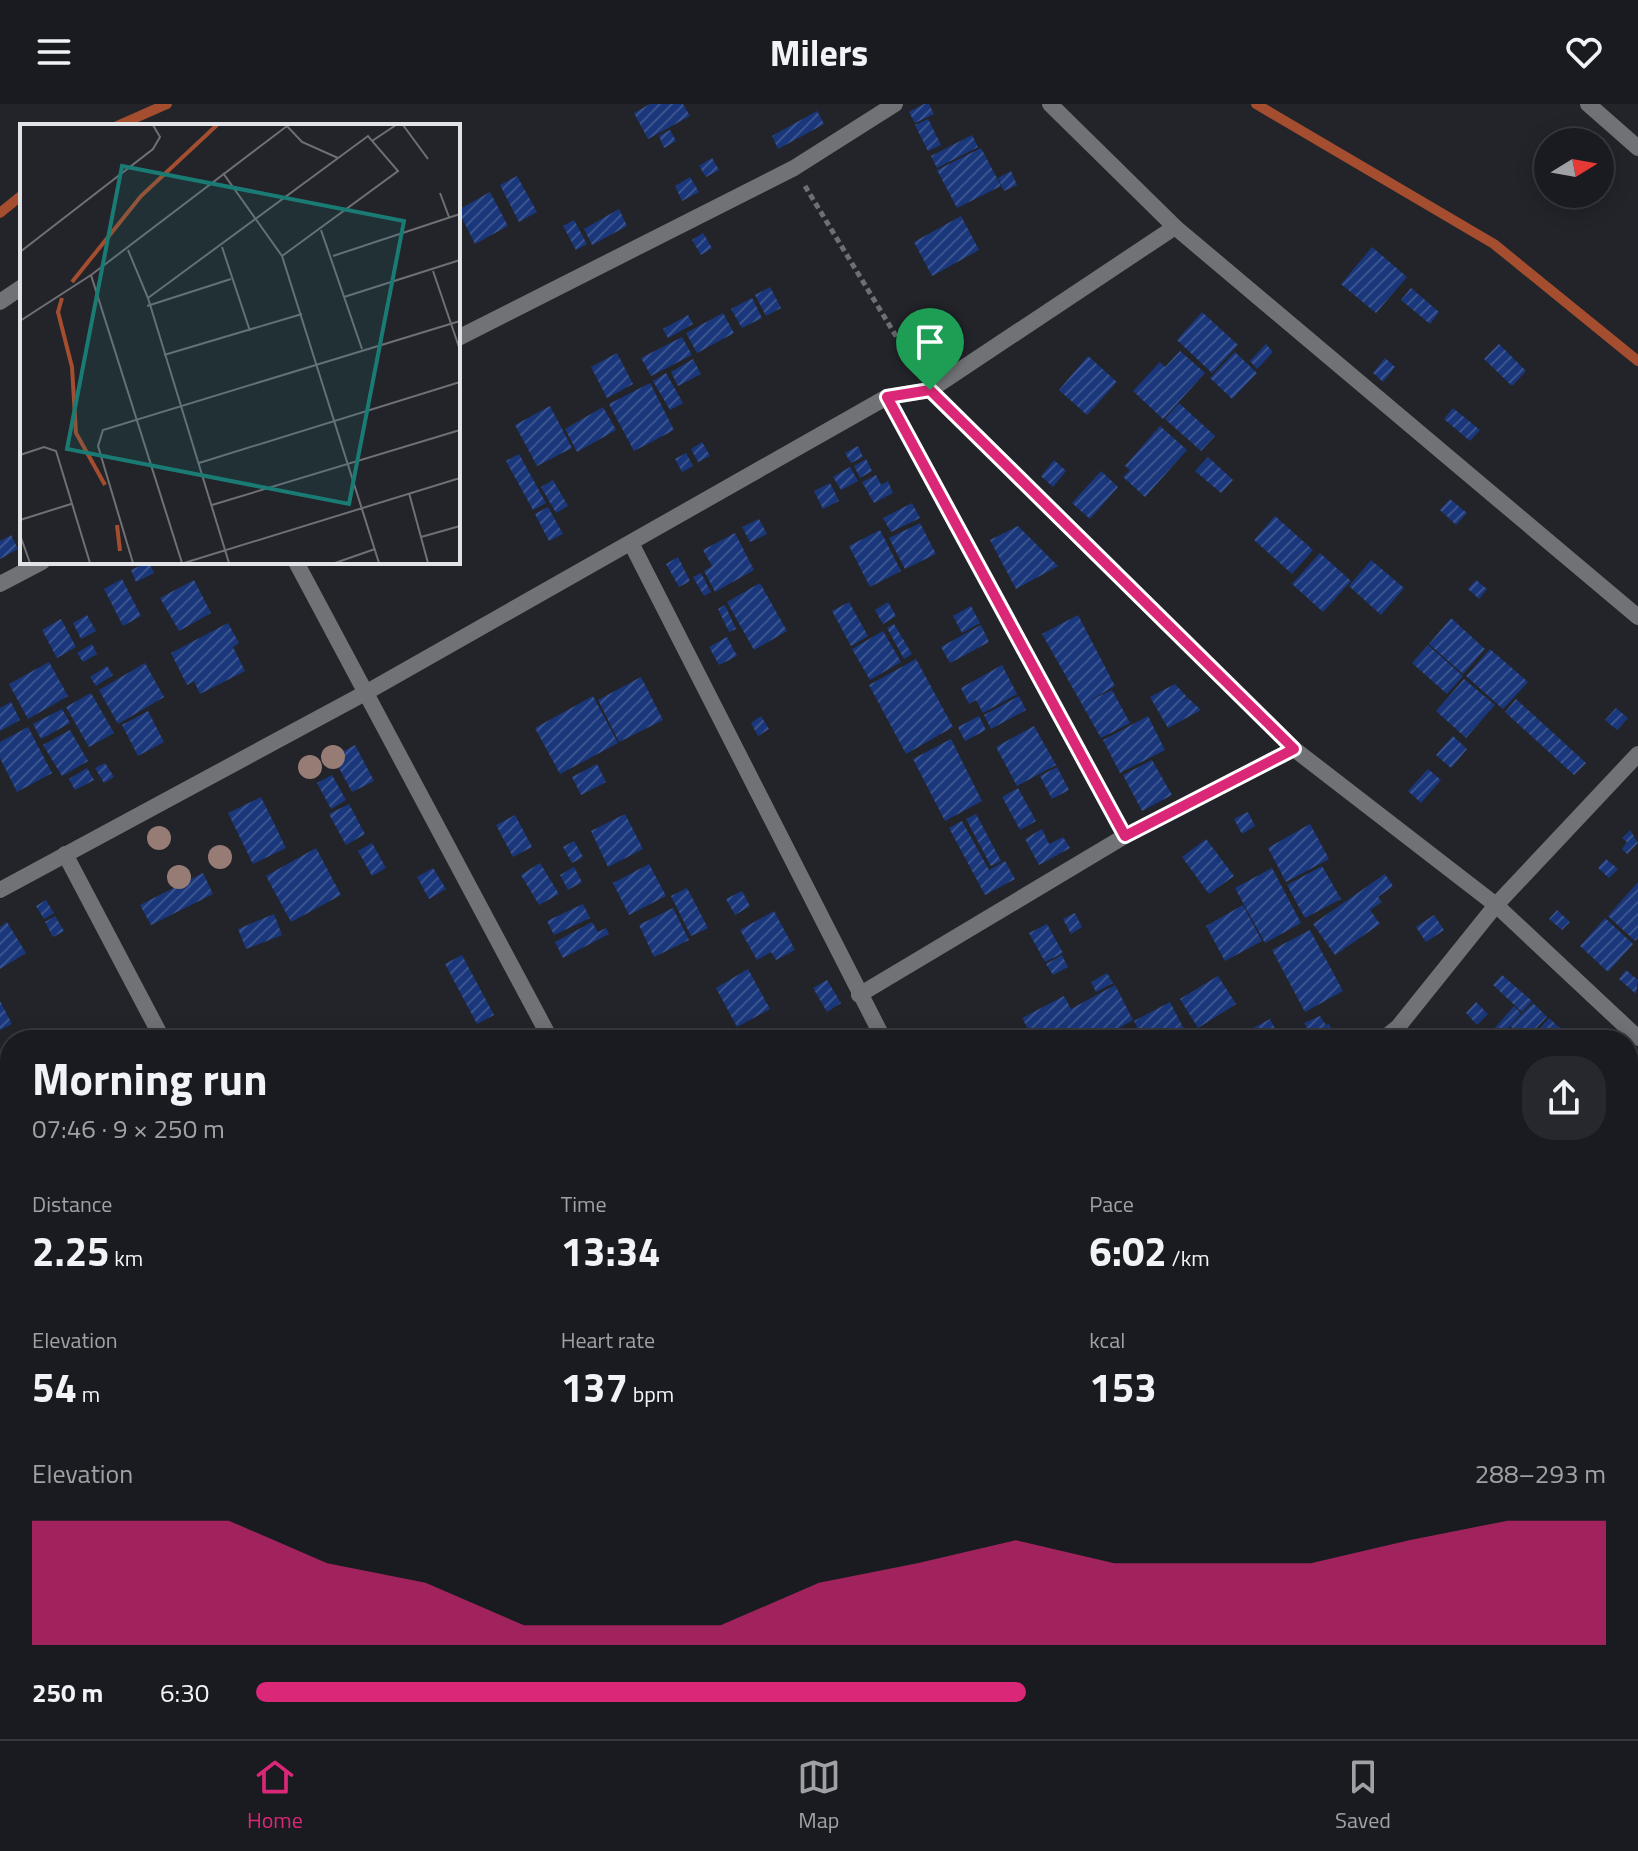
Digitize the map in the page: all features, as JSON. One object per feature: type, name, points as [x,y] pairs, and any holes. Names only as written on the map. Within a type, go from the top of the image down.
[{"type":"street","points":[[460,337],[794,168],[895,104]]},
{"type":"street","points":[[1050,104],[1175,227],[1638,617]]},
{"type":"street","points":[[1588,104],[1638,148]]},
{"type":"street","points":[[0,890],[367,692],[887,397],[930,390],[1175,227]]},
{"type":"street","points":[[0,302],[20,288]]},
{"type":"street","points":[[930,390],[1294,749],[1496,905],[1629,1030]]},
{"type":"street","points":[[887,397],[1125,836]]},
{"type":"street","points":[[631,543],[878,1030]]},
{"type":"street","points":[[0,584],[38,564]]},
{"type":"street","points":[[297,564],[546,1030]]},
{"type":"street","points":[[859,995],[1125,836],[1294,749]]},
{"type":"street","points":[[1394,1030],[1496,905],[1638,754]]},
{"type":"street","points":[[65,854],[158,1030]]},
{"type":"path","points":[[794,168],[930,390]]},
{"type":"building","points":[[650,104],[683,104],[690,116],[648,139],[634,113]]},
{"type":"building","points":[[929,104],[934,114],[915,123],[909,112]]},
{"type":"building","points":[[817,111],[824,124],[778,149],[772,136]]},
{"type":"building","points":[[928,119],[941,145],[928,151],[915,125]]},
{"type":"building","points":[[670,130],[676,141],[664,148],[659,136]]},
{"type":"building","points":[[972,135],[978,147],[937,168],[931,156]]},
{"type":"building","points":[[981,148],[1001,186],[957,208],[937,170]]},
{"type":"building","points":[[712,158],[719,170],[706,177],[699,166]]},
{"type":"building","points":[[1011,171],[1017,185],[1004,191],[998,178]]},
{"type":"building","points":[[517,176],[537,212],[519,222],[500,185]]},
{"type":"building","points":[[690,177],[699,192],[682,201],[675,186]]},
{"type":"building","points":[[490,192],[508,226],[475,244],[460,209]]},
{"type":"building","points":[[619,209],[627,226],[592,245],[584,229]]},
{"type":"building","points":[[961,216],[979,250],[932,276],[914,242]]},
{"type":"building","points":[[574,220],[587,244],[576,250],[563,226]]},
{"type":"building","points":[[703,233],[712,248],[701,255],[692,240]]},
{"type":"building","points":[[1372,247],[1407,277],[1376,313],[1341,284]]},
{"type":"building","points":[[770,287],[781,308],[766,316],[755,295]]},
{"type":"building","points":[[1411,288],[1439,312],[1430,324],[1401,300]]},
{"type":"building","points":[[752,298],[762,318],[742,328],[731,309]]},
{"type":"building","points":[[1202,312],[1238,345],[1212,373],[1177,340]]},
{"type":"building","points":[[723,313],[734,333],[697,353],[686,333]]},
{"type":"building","points":[[688,315],[693,324],[668,338],[663,329]]},
{"type":"building","points":[[682,337],[692,355],[651,376],[641,358]]},
{"type":"building","points":[[1266,344],[1273,352],[1257,369],[1250,361]]},
{"type":"building","points":[[1499,344],[1526,371],[1512,386],[1484,359]]},
{"type":"building","points":[[1180,351],[1205,373],[1163,419],[1133,391],[1160,362],[1165,367]]},
{"type":"building","points":[[1235,352],[1257,373],[1232,399],[1210,378]]},
{"type":"building","points":[[617,353],[633,384],[607,398],[591,367]]},
{"type":"building","points":[[1088,356],[1117,382],[1087,415],[1059,390]]},
{"type":"building","points":[[1385,358],[1395,367],[1383,382],[1373,373]]},
{"type":"building","points":[[693,359],[701,374],[678,386],[671,372]]},
{"type":"building","points":[[666,373],[683,403],[670,410],[653,381]]},
{"type":"building","points":[[650,383],[674,430],[634,451],[609,404]]},
{"type":"building","points":[[1179,403],[1215,436],[1201,451],[1165,419]]},
{"type":"building","points":[[550,406],[572,448],[537,466],[515,425]]},
{"type":"building","points":[[603,407],[616,430],[577,452],[565,429]]},
{"type":"building","points":[[1453,408],[1480,430],[1470,441],[1444,419]]},
{"type":"building","points":[[1160,426],[1187,450],[1145,497],[1123,477],[1130,470],[1125,466]]},
{"type":"building","points":[[702,442],[710,456],[698,462],[691,449]]},
{"type":"building","points":[[858,446],[863,457],[851,463],[845,453]]},
{"type":"building","points":[[686,453],[693,466],[682,472],[675,459]]},
{"type":"building","points":[[519,454],[546,503],[533,510],[506,461]]},
{"type":"building","points":[[1208,457],[1233,480],[1221,493],[1195,471]]},
{"type":"building","points":[[866,459],[872,471],[860,478],[854,466]]},
{"type":"building","points":[[1054,460],[1066,471],[1053,487],[1041,476]]},
{"type":"building","points":[[850,467],[858,481],[841,490],[833,477]]},
{"type":"building","points":[[1101,471],[1118,487],[1090,519],[1072,503]]},
{"type":"building","points":[[876,475],[881,485],[888,481],[893,493],[874,503],[862,482]]},
{"type":"building","points":[[553,480],[568,506],[556,513],[541,487]]},
{"type":"building","points":[[830,483],[839,501],[823,509],[814,491]]},
{"type":"building","points":[[1450,499],[1467,513],[1456,525],[1440,510]]},
{"type":"building","points":[[912,503],[920,518],[891,532],[883,518]]},
{"type":"building","points":[[548,507],[563,534],[549,541],[535,514]]},
{"type":"building","points":[[1275,516],[1313,550],[1292,574],[1254,540]]},
{"type":"building","points":[[759,519],[767,534],[750,542],[742,527]]},
{"type":"building","points":[[920,523],[936,554],[905,569],[889,538]]},
{"type":"building","points":[[1018,526],[1058,566],[1016,589],[990,540]]},
{"type":"building","points":[[880,530],[901,571],[870,587],[849,546]]},
{"type":"building","points":[[735,533],[754,570],[715,592],[704,571],[712,566],[703,550]]},
{"type":"building","points":[[11,535],[18,549],[0,559],[0,541]]},
{"type":"building","points":[[1320,553],[1351,581],[1323,612],[1292,584]]},
{"type":"building","points":[[678,557],[690,581],[679,587],[666,564]]},
{"type":"building","points":[[1371,560],[1404,588],[1381,615],[1349,586]]},
{"type":"building","points":[[150,564],[154,573],[136,582],[131,570]]},
{"type":"building","points":[[701,573],[711,592],[704,596],[693,577]]},
{"type":"building","points":[[122,579],[141,616],[123,626],[104,589]]},
{"type":"building","points":[[194,580],[211,613],[179,631],[160,598]]},
{"type":"building","points":[[1476,580],[1487,589],[1479,599],[1468,589]]},
{"type":"building","points":[[760,583],[787,631],[754,650],[727,602]]},
{"type":"building","points":[[849,602],[868,636],[851,646],[832,611]]},
{"type":"building","points":[[888,602],[896,616],[883,624],[875,610]]},
{"type":"building","points":[[725,605],[736,629],[729,632],[718,609]]},
{"type":"building","points":[[971,606],[980,623],[962,633],[953,616]]},
{"type":"building","points":[[87,615],[96,631],[81,639],[73,623]]},
{"type":"building","points":[[1078,615],[1115,686],[1089,701],[1112,690],[1130,723],[1101,738],[1042,634]]},
{"type":"building","points":[[1451,618],[1485,649],[1463,674],[1429,644]]},
{"type":"building","points":[[61,619],[76,647],[57,658],[42,630]]},
{"type":"building","points":[[228,623],[239,643],[233,647],[245,671],[200,694],[194,681],[187,685],[171,653]]},
{"type":"building","points":[[894,624],[912,654],[904,659],[887,628]]},
{"type":"building","points":[[981,625],[989,642],[950,663],[941,647]]},
{"type":"building","points":[[883,631],[901,662],[870,680],[852,649]]},
{"type":"building","points":[[727,637],[737,656],[719,665],[709,647]]},
{"type":"building","points":[[92,644],[97,654],[83,662],[77,653]]},
{"type":"building","points":[[1428,645],[1463,676],[1447,694],[1412,663]]},
{"type":"building","points":[[1490,649],[1528,682],[1503,709],[1466,676]]},
{"type":"building","points":[[916,659],[953,727],[906,754],[869,685]]},
{"type":"building","points":[[49,662],[68,696],[28,719],[9,684]]},
{"type":"building","points":[[145,663],[164,697],[118,724],[99,690]]},
{"type":"building","points":[[1002,665],[1017,694],[983,713],[976,700],[969,704],[961,688]]},
{"type":"building","points":[[107,666],[113,675],[96,686],[90,677]]},
{"type":"building","points":[[641,677],[663,720],[619,742],[598,700]]},
{"type":"building","points":[[1464,679],[1495,705],[1466,738],[1436,711]]},
{"type":"building","points":[[1175,684],[1187,697],[1181,701],[1188,698],[1201,710],[1168,728],[1150,697]]},
{"type":"building","points":[[91,693],[114,733],[89,747],[66,707]]},
{"type":"building","points":[[593,696],[618,743],[560,774],[535,728]]},
{"type":"building","points":[[1019,696],[1026,710],[991,729],[984,715]]},
{"type":"building","points":[[1516,699],[1586,763],[1574,775],[1505,712]]},
{"type":"building","points":[[11,702],[20,720],[0,731],[0,708]]},
{"type":"building","points":[[1616,708],[1628,718],[1617,730],[1605,720]]},
{"type":"building","points":[[62,709],[70,723],[41,739],[33,724]]},
{"type":"building","points":[[148,711],[164,742],[138,756],[122,725]]},
{"type":"building","points":[[761,716],[769,729],[758,736],[751,723]]},
{"type":"building","points":[[979,716],[986,730],[965,741],[958,727]]},
{"type":"building","points":[[1148,716],[1165,750],[1120,773],[1103,740]]},
{"type":"building","points":[[1034,726],[1056,765],[1017,786],[996,747]]},
{"type":"building","points":[[28,727],[52,773],[17,792],[0,758],[0,742]]},
{"type":"building","points":[[70,730],[88,761],[62,776],[43,745]]},
{"type":"building","points":[[1453,736],[1467,749],[1451,768],[1436,755]]},
{"type":"building","points":[[951,739],[982,801],[945,821],[913,759]]},
{"type":"building","points":[[355,745],[374,781],[352,792],[333,757]]},
{"type":"building","points":[[1152,760],[1172,795],[1142,811],[1123,775]]},
{"type":"building","points":[[105,763],[114,777],[104,783],[95,768]]},
{"type":"building","points":[[597,764],[606,782],[581,795],[572,777]]},
{"type":"building","points":[[1057,767],[1069,790],[1052,799],[1040,776]]},
{"type":"building","points":[[87,768],[94,780],[75,790],[69,779]]},
{"type":"building","points":[[1428,769],[1441,780],[1421,803],[1408,791]]},
{"type":"building","points":[[332,775],[346,800],[331,809],[317,783]]},
{"type":"building","points":[[1018,788],[1036,821],[1020,830],[1002,797]]},
{"type":"building","points":[[261,797],[286,848],[253,864],[228,813]]},
{"type":"building","points":[[349,804],[365,834],[346,845],[329,814]]},
{"type":"building","points":[[1248,812],[1255,826],[1242,834],[1234,819]]},
{"type":"building","points":[[625,814],[643,849],[608,867],[591,831]]},
{"type":"building","points":[[976,814],[1001,861],[991,866],[966,819]]},
{"type":"building","points":[[515,815],[532,847],[513,857],[496,825]]},
{"type":"building","points":[[962,821],[989,870],[1005,861],[1015,879],[985,895],[949,828]]},
{"type":"building","points":[[1310,824],[1329,859],[1286,882],[1268,848]]},
{"type":"building","points":[[1042,829],[1049,844],[1063,837],[1070,848],[1039,865],[1025,839]]},
{"type":"building","points":[[1630,830],[1638,843],[1627,854],[1622,849],[1627,842],[1622,838]]},
{"type":"building","points":[[1206,839],[1234,876],[1209,894],[1182,857]]},
{"type":"building","points":[[574,841],[583,857],[572,863],[563,847]]},
{"type":"building","points":[[372,843],[386,868],[372,876],[358,851]]},
{"type":"building","points":[[316,848],[341,895],[291,922],[266,876]]},
{"type":"building","points":[[1606,859],[1618,869],[1609,878],[1598,868]]},
{"type":"building","points":[[540,863],[559,894],[539,905],[521,875]]},
{"type":"building","points":[[649,864],[666,896],[629,915],[613,883]]},
{"type":"building","points":[[1322,866],[1341,899],[1305,918],[1287,885]]},
{"type":"building","points":[[574,867],[582,882],[568,890],[560,875]]},
{"type":"building","points":[[433,868],[446,889],[429,899],[417,877]]},
{"type":"building","points":[[1272,868],[1301,923],[1265,943],[1235,888]]},
{"type":"building","points":[[203,873],[213,894],[151,925],[140,905]]},
{"type":"building","points":[[1385,874],[1393,886],[1378,897],[1382,902],[1370,910],[1380,924],[1335,955],[1313,924]]},
{"type":"building","points":[[1638,882],[1638,938],[1635,941],[1608,916]]},
{"type":"building","points":[[687,888],[708,928],[691,936],[671,896]]},
{"type":"building","points":[[742,891],[750,906],[735,915],[726,899]]},
{"type":"building","points":[[46,900],[54,913],[44,919],[36,906]]},
{"type":"building","points":[[583,904],[590,918],[554,935],[547,921]]},
{"type":"building","points":[[1243,905],[1262,941],[1225,961],[1206,926]]},
{"type":"building","points":[[673,908],[689,940],[654,957],[639,925]]},
{"type":"building","points":[[1557,910],[1570,922],[1562,930],[1549,919]]},
{"type":"building","points":[[774,911],[795,950],[776,960],[771,952],[757,960],[740,930]]},
{"type":"building","points":[[1075,913],[1082,927],[1071,934],[1063,919]]},
{"type":"building","points":[[274,914],[282,935],[246,949],[238,929]]},
{"type":"building","points":[[1434,915],[1444,930],[1426,942],[1416,927]]},
{"type":"building","points":[[55,916],[64,931],[53,937],[45,922]]},
{"type":"building","points":[[1605,918],[1633,944],[1608,972],[1580,946]]},
{"type":"building","points":[[7,922],[26,953],[0,969],[0,927]]},
{"type":"building","points":[[592,922],[598,932],[606,928],[609,934],[563,958],[555,942]]},
{"type":"building","points":[[1047,924],[1063,953],[1045,962],[1029,933]]},
{"type":"building","points":[[1310,930],[1343,991],[1305,1012],[1272,950]]},
{"type":"building","points":[[462,955],[494,1015],[477,1024],[445,964]]},
{"type":"building","points":[[1062,955],[1068,967],[1053,975],[1046,964]]},
{"type":"building","points":[[748,969],[770,1009],[737,1027],[716,988]]},
{"type":"building","points":[[1626,970],[1638,980],[1636,994],[1619,979]]},
{"type":"building","points":[[1107,973],[1113,983],[1096,992],[1091,982]]},
{"type":"building","points":[[1502,975],[1532,1001],[1522,1012],[1493,985]]},
{"type":"building","points":[[1218,976],[1236,1004],[1198,1028],[1180,999]]},
{"type":"building","points":[[827,980],[841,1003],[827,1012],[813,988]]},
{"type":"building","points":[[1115,985],[1133,1020],[1116,1030],[1029,1030],[1022,1018],[1064,996],[1071,1009]]},
{"type":"building","points":[[0,1001],[12,1024],[0,1030]]},
{"type":"building","points":[[1170,1002],[1184,1030],[1138,1030],[1134,1021]]},
{"type":"building","points":[[1476,1002],[1488,1014],[1477,1025],[1466,1013]]},
{"type":"building","points":[[1533,1003],[1547,1017],[1535,1030],[1514,1030],[1510,1026]]},
{"type":"building","points":[[1514,1006],[1521,1013],[1506,1030],[1493,1030]]},
{"type":"building","points":[[1320,1016],[1332,1030],[1308,1030],[1304,1023]]},
{"type":"building","points":[[1549,1018],[1562,1030],[1542,1030],[1540,1028]]},
{"type":"building","points":[[1270,1019],[1276,1030],[1254,1030]]},
{"type":"waterway","points":[[122,124],[167,104]]},
{"type":"waterway","points":[[1256,104],[1494,244],[1638,361]]},
{"type":"waterway","points":[[0,213],[20,197]]},
{"type":"route","points":[[930,390],[1294,749],[1125,836],[887,397],[930,390]]}]
